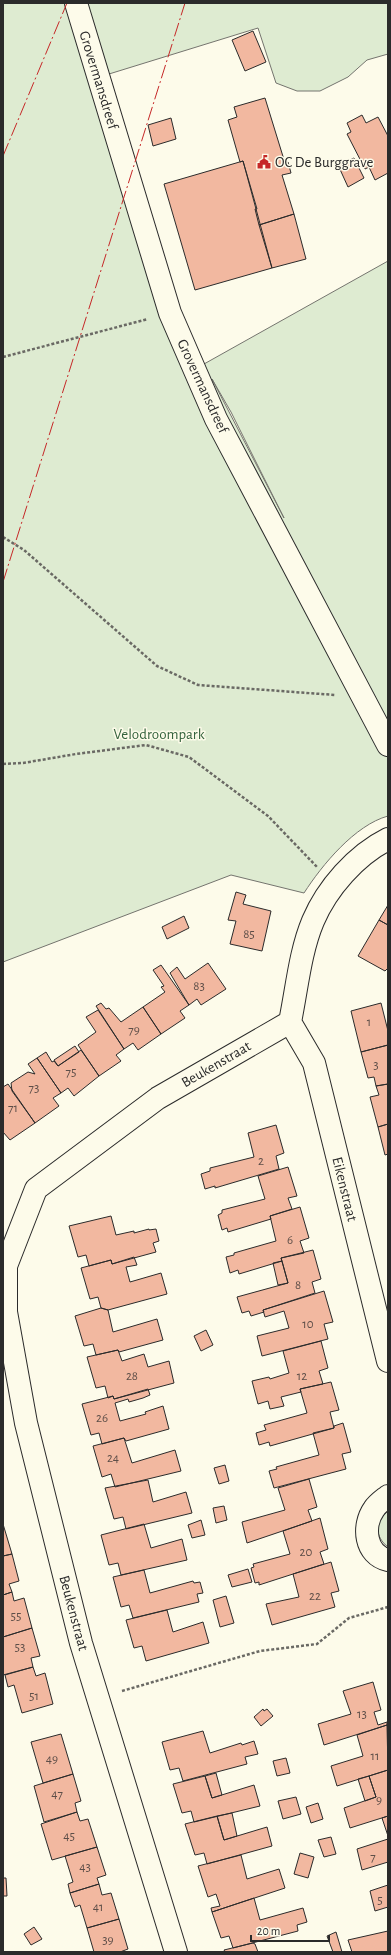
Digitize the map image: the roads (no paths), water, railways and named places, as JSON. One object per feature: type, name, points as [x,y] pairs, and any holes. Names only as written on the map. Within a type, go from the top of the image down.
[{"type":"street","name":"Grovermansdreef","points":[[76,3],[170,313],[216,419],[388,745]]},
{"type":"street","points":[[290,1022],[303,952],[313,920],[328,894],[358,858],[388,838]]},
{"type":"street","name":"Beukenstraat","points":[[176,1952],[81,1643],[26,1423],[6,1312],[5,1266],[36,1189],[158,1098],[290,1022]]},
{"type":"street","name":"Eikenstraat","points":[[290,1022],[314,1063],[388,1361]]},
{"type":"street","points":[[388,1496],[374,1508],[365,1530],[368,1543],[374,1552],[382,1559],[388,1560]]},
{"type":"place","name":"OC De Burggrave","points":[[264,162]]},
{"type":"park label","name":"Velodroompark","points":[[159,734]]}]
